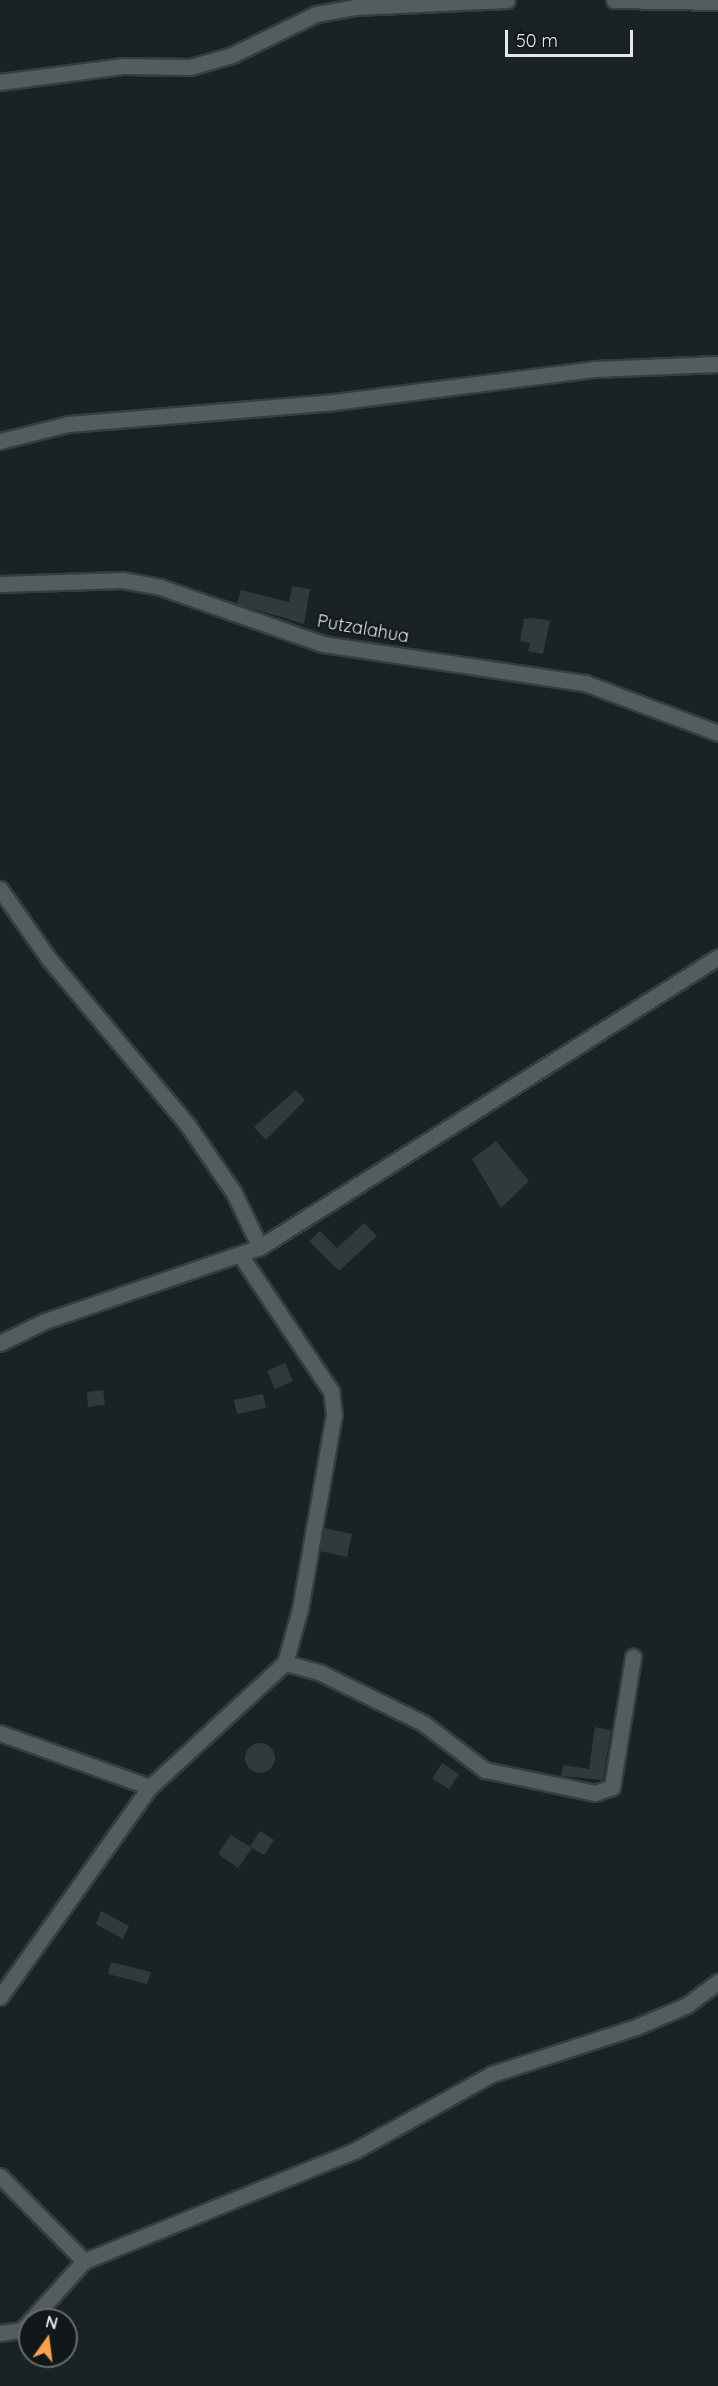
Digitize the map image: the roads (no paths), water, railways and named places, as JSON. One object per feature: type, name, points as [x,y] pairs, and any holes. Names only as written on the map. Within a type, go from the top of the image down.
[{"type":"street","points":[[0,82],[124,66],[190,67],[232,55],[316,14],[355,7],[507,0]]},
{"type":"street","points":[[614,0],[718,2]]},
{"type":"street","points":[[0,441],[68,424],[326,403],[594,369],[718,364]]},
{"type":"street","name":"Putzalahua","points":[[0,584],[122,580],[160,587],[323,644],[585,682],[718,733]]},
{"type":"street","points":[[0,889],[49,959],[187,1124],[234,1193],[260,1247]]},
{"type":"street","points":[[0,1343],[45,1321],[241,1256],[260,1247],[718,957]]},
{"type":"street","points":[[0,1997],[150,1787],[285,1663],[300,1609],[334,1414],[332,1391],[241,1256]]},
{"type":"street","points":[[285,1663],[319,1672],[423,1724],[485,1770],[595,1793],[612,1787],[633,1657]]},
{"type":"street","points":[[0,1732],[150,1787]]},
{"type":"street","points":[[0,2333],[22,2330],[84,2261],[354,2151],[492,2074],[636,2027],[687,2005],[718,1982]]},
{"type":"street","points":[[0,2176],[84,2261]]}]
